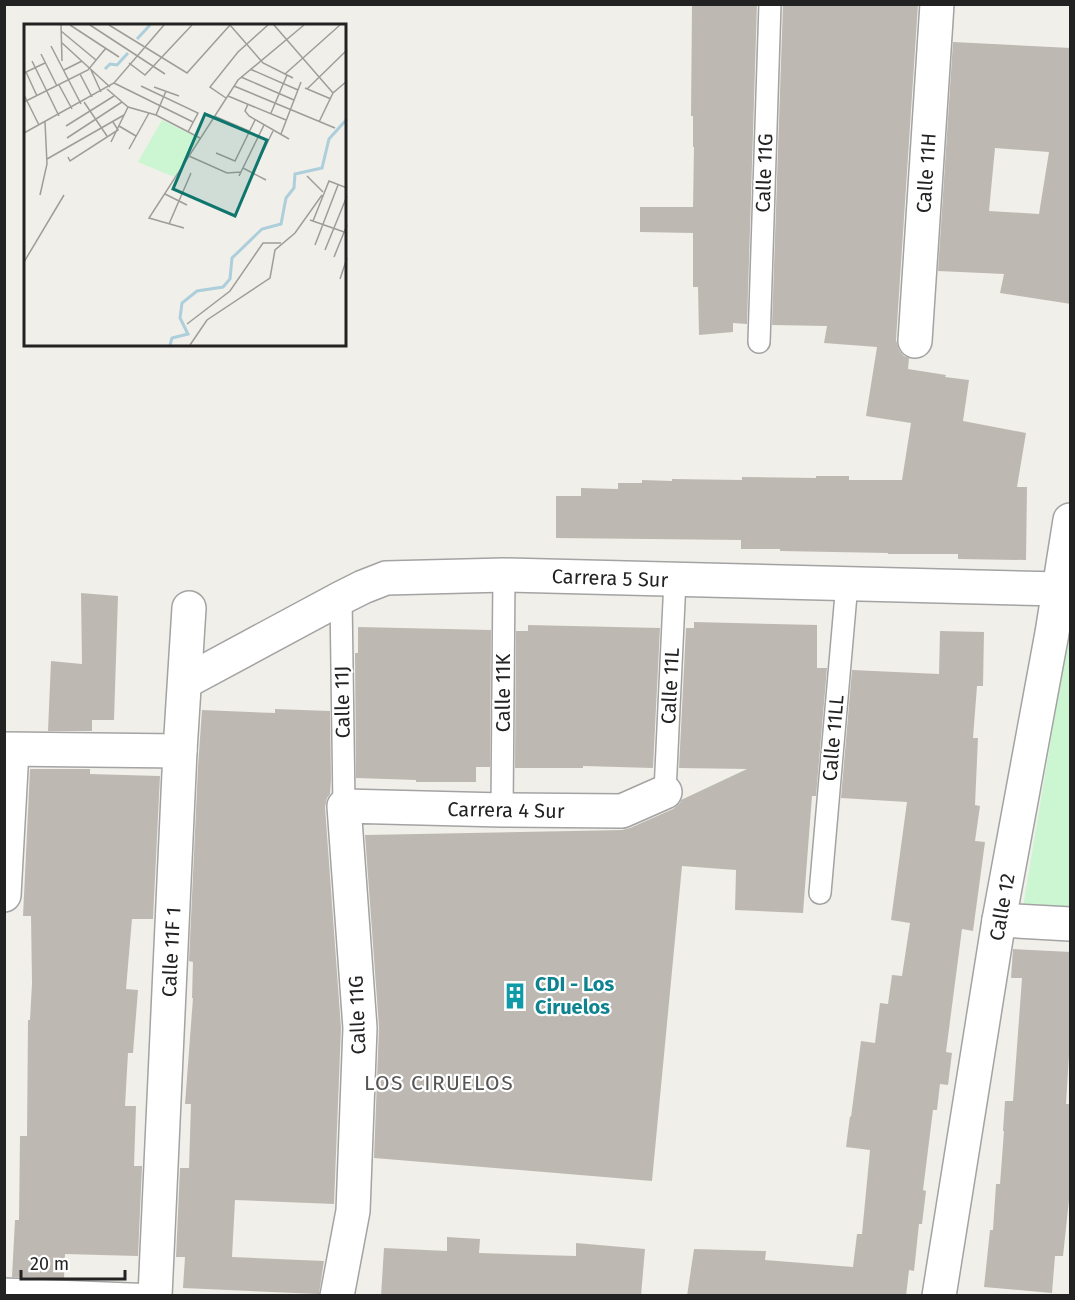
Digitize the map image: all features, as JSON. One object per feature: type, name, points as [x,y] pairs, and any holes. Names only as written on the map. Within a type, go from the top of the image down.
[{"type":"street","name":"Calle 11H","points":[[915,341],[937,4]]},
{"type":"street","name":"Calle 12","points":[[939,1296],[999,920],[1071,520]]},
{"type":"street","name":"Carrera 5 Sur","points":[[185,682],[341,598],[386,578],[504,575],[1060,589]]},
{"type":"street","name":"Calle 11F 1","points":[[154,1296],[189,608]]},
{"type":"street","points":[[4,895],[8,749],[180,751]]},
{"type":"street","name":"Carrera 4 Sur","points":[[344,806],[622,811],[665,792]]},
{"type":"street","name":"Calle 11G","points":[[338,1296],[353,1211],[360,1028],[344,806]]},
{"type":"street","points":[[999,920],[1071,924]]},
{"type":"lane","name":"Calle 11G","points":[[759,342],[770,4]]},
{"type":"lane","name":"Calle 11K","points":[[502,810],[504,575]]},
{"type":"lane","name":"Calle 11L","points":[[665,792],[675,580]]},
{"type":"lane","name":"Calle 11LL","points":[[820,893],[846,583]]},
{"type":"lane","name":"Calle 11J","points":[[341,598],[344,806]]},
{"type":"lane","points":[[4,1290],[154,1296]]},
{"type":"green space","points":[[1070,625],[1070,915],[1022,913]]},
{"type":"building","points":[[692,4],[757,4],[747,324],[733,323],[733,332],[699,335],[698,287],[693,287],[693,233],[640,232],[640,207],[693,207]]},
{"type":"building","points":[[783,4],[918,4],[896,340],[899,350],[909,358],[908,369],[969,380],[963,421],[1026,433],[1017,487],[1027,487],[1026,560],[958,559],[958,554],[741,549],[741,540],[556,538],[556,496],[581,496],[581,488],[618,489],[618,483],[642,483],[642,480],[742,480],[742,477],[849,476],[849,480],[902,480],[911,423],[866,416],[877,347],[824,343],[827,326],[772,325]]},
{"type":"building","points":[[953,42],[1071,48],[1071,304],[1000,293],[1004,274],[938,271]],"holes":[[[995,148],[1049,152],[1039,214],[989,211]]]},
{"type":"building","points":[[81,593],[118,596],[114,720],[92,720],[92,731],[48,731],[51,661],[82,664]]},
{"type":"building","name":"CDI - Los Ciruelos","points":[[694,622],[817,625],[817,668],[827,668],[816,796],[812,796],[803,913],[735,910],[736,870],[682,866],[652,1181],[374,1158],[379,1027],[365,835],[622,830],[673,809],[681,800],[747,769],[679,768],[686,628],[694,628]]},
{"type":"building","points":[[528,625],[660,628],[653,768],[583,766],[583,768],[515,768],[516,631],[528,631]]},
{"type":"building","points":[[358,627],[491,630],[490,767],[476,767],[476,782],[416,782],[416,780],[356,778],[355,653],[358,653]]},
{"type":"building","points":[[940,631],[984,632],[983,686],[977,686],[973,738],[978,738],[975,805],[980,806],[975,841],[985,842],[973,931],[962,929],[946,1052],[952,1053],[948,1085],[940,1084],[937,1110],[933,1110],[923,1190],[926,1191],[922,1224],[919,1224],[914,1271],[909,1270],[906,1296],[687,1296],[694,1249],[766,1251],[765,1260],[853,1267],[857,1234],[862,1234],[870,1150],[846,1147],[861,1041],[875,1043],[880,1003],[888,1004],[892,975],[902,976],[910,923],[891,920],[907,802],[841,798],[852,670],[939,674]]},
{"type":"building","points":[[275,709],[330,711],[331,780],[330,794],[325,807],[341,1028],[334,1204],[235,1200],[232,1257],[324,1261],[319,1294],[183,1288],[185,1257],[176,1257],[180,1168],[189,1168],[191,1104],[185,1104],[193,998],[193,962],[189,961],[202,710],[275,713]]},
{"type":"building","points":[[30,769],[90,769],[90,774],[160,776],[153,919],[132,919],[126,989],[138,990],[133,1053],[128,1053],[125,1106],[136,1106],[134,1166],[142,1166],[138,1256],[65,1254],[64,1279],[12,1277],[15,1220],[19,1220],[20,1136],[27,1136],[28,1020],[30,1020],[32,983],[31,916],[23,916]]},
{"type":"building","points":[[1013,949],[1071,952],[1071,1023],[1066,1104],[1071,1104],[1071,1181],[1063,1256],[1055,1256],[1052,1293],[984,1287],[990,1230],[993,1230],[996,1184],[1000,1184],[1005,1101],[1013,1101],[1022,978],[1011,978]]},
{"type":"building","points":[[447,1237],[480,1239],[479,1253],[576,1256],[576,1243],[645,1249],[641,1296],[381,1296],[384,1248],[447,1251]]},
{"type":"place","name":"CDI - Los Ciruelos","points":[[515,996]]},
{"type":"district","name":"LOS CIRUELOS","points":[[439,1083]]}]
